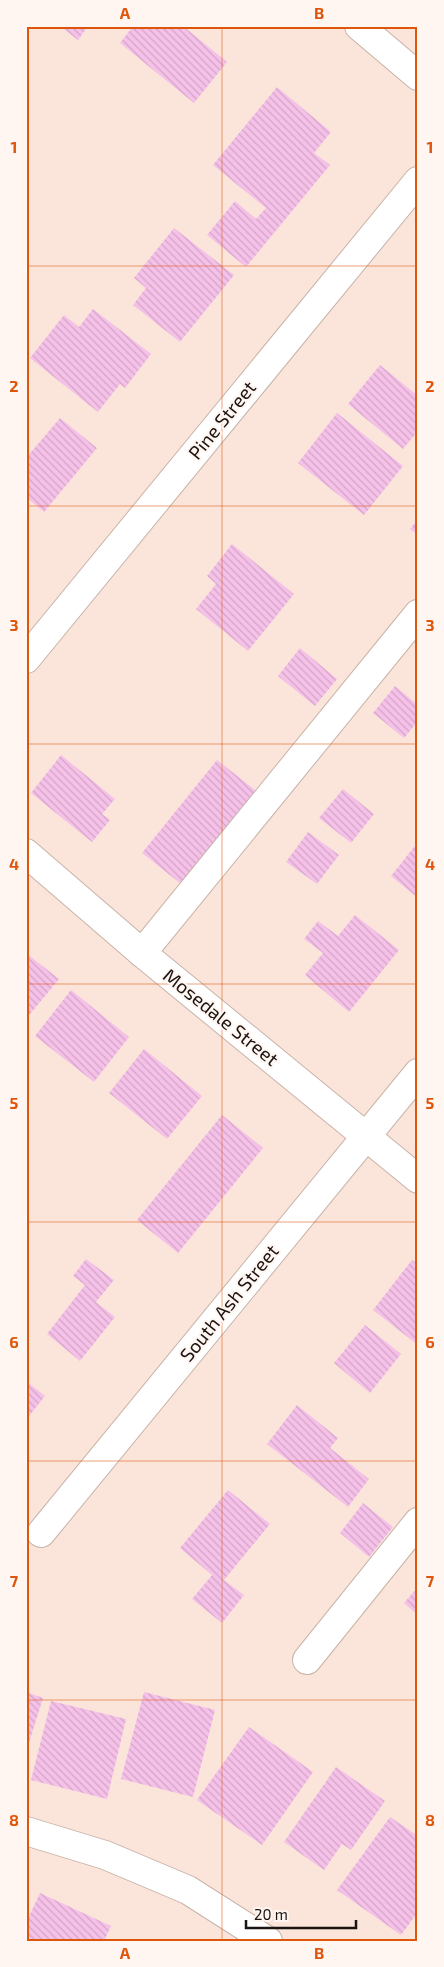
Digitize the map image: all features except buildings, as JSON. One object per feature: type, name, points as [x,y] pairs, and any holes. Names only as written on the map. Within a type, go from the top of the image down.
[{"type":"street","points":[[359,26],[418,76]]},
{"type":"street","name":"Pine Street","points":[[26,659],[418,181]]},
{"type":"street","points":[[142,953],[418,614]]},
{"type":"street","name":"Mosedale Street","points":[[26,853],[142,953],[418,1179]]},
{"type":"street","name":"South Ash Street","points":[[41,1533],[418,1073]]},
{"type":"street","points":[[307,1660],[418,1522]]},
{"type":"street","points":[[26,1831],[105,1855],[188,1890],[268,1941]]}]
